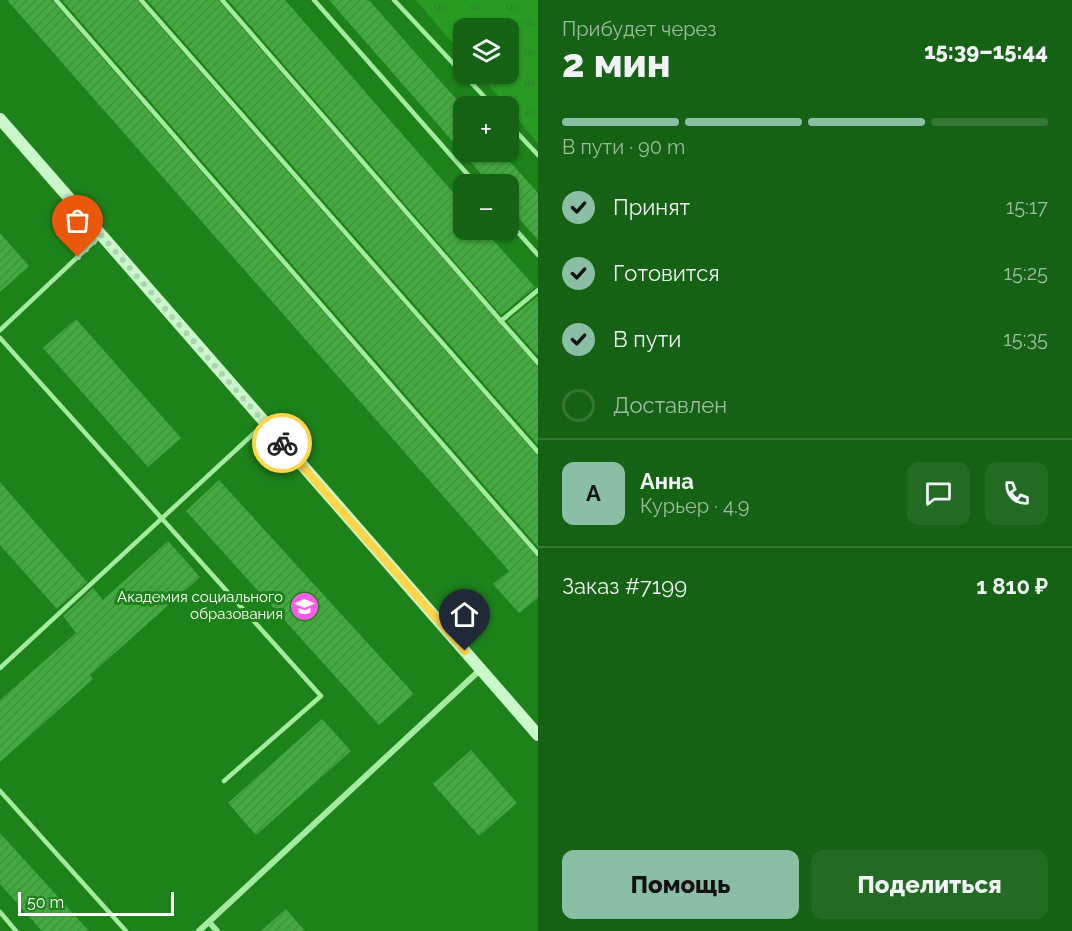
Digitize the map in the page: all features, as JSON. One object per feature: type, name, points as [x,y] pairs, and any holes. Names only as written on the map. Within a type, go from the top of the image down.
[{"type":"main road","points":[[0,119],[538,735]]},
{"type":"street","points":[[199,931],[481,669]]},
{"type":"street","points":[[209,922],[217,931]]},
{"type":"lane","points":[[56,0],[538,554]]},
{"type":"lane","points":[[141,0],[538,452]]},
{"type":"lane","points":[[222,0],[538,363]]},
{"type":"lane","points":[[314,0],[467,174]]},
{"type":"lane","points":[[394,0],[484,96]]},
{"type":"lane","points":[[519,135],[538,155]]},
{"type":"lane","points":[[519,233],[538,255]]},
{"type":"lane","points":[[0,330],[101,235]]},
{"type":"lane","points":[[501,321],[538,290]]},
{"type":"lane","points":[[0,338],[321,696],[224,781]]},
{"type":"lane","points":[[0,668],[265,423]]},
{"type":"lane","points":[[0,791],[126,931]]},
{"type":"lane","points":[[0,912],[16,931]]},
{"type":"green space","points":[[416,0],[538,0],[538,143],[519,121],[519,96],[498,96],[488,84],[519,84],[519,18],[453,18],[453,43]]},
{"type":"building","points":[[7,0],[52,0],[538,558],[538,598],[519,613],[493,584],[509,571]]},
{"type":"building","points":[[62,0],[137,0],[538,456],[538,547]]},
{"type":"building","points":[[147,0],[218,0],[538,367],[538,445]]},
{"type":"building","points":[[228,0],[285,0],[453,192],[453,240],[493,240],[535,287],[501,315]]},
{"type":"building","points":[[329,0],[369,0],[453,96],[453,142]]},
{"type":"building","points":[[471,162],[510,162],[538,193],[538,240],[519,218],[519,174],[481,174]]},
{"type":"building","points":[[0,233],[29,266],[0,292]]},
{"type":"building","points":[[538,296],[538,356],[507,321]]},
{"type":"building","points":[[76,319],[181,438],[148,467],[43,348]]},
{"type":"building","points":[[219,480],[414,694],[379,725],[186,511]]},
{"type":"building","points":[[0,482],[87,582],[57,609],[0,545]]},
{"type":"building","points":[[168,541],[200,577],[90,675],[93,679],[0,762],[0,700],[76,633],[63,616],[93,588],[103,600]]},
{"type":"building","points":[[322,719],[351,751],[256,835],[228,803]]},
{"type":"building","points":[[471,750],[517,803],[479,836],[433,784]]},
{"type":"building","points":[[0,833],[89,931],[42,931],[0,884]]},
{"type":"building","points":[[286,909],[305,931],[261,931]]},
{"type":"way so far","points":[[78,257],[101,235],[282,443]]},
{"type":"place","name":"Академия социального образования","points":[[304,606]]},
{"type":"route","points":[[282,443],[465,651]]}]
